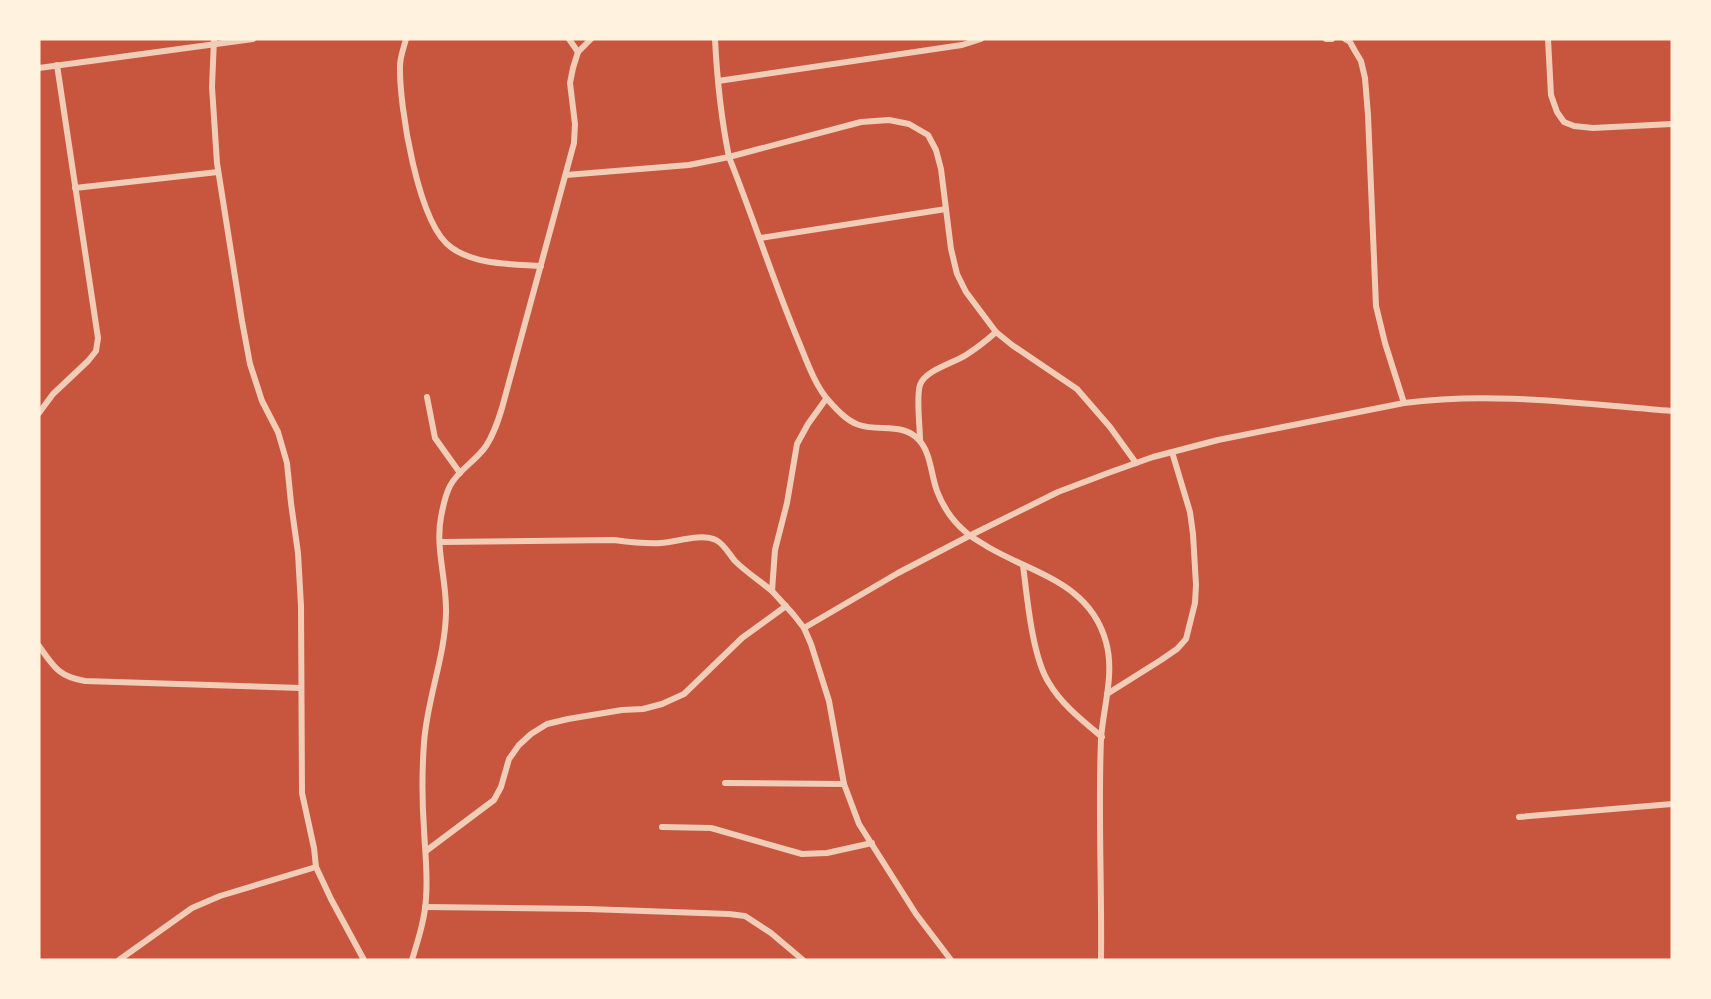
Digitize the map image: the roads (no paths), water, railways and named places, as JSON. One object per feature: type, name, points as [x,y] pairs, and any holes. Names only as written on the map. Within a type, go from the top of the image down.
[{"type":"street","points":[[39,68],[214,41],[253,39]]},
{"type":"street","points":[[406,39],[400,63],[408,142],[427,209],[436,228],[449,246],[463,255],[541,266]]},
{"type":"street","points":[[569,39],[578,52]]},
{"type":"street","points":[[412,960],[423,923],[425,907],[424,744],[427,716],[445,634],[446,609],[440,521],[450,486],[480,454],[495,430],[502,408],[574,143],[575,124],[570,83],[573,68],[578,52],[591,39]]},
{"type":"street","points":[[715,39],[718,81],[729,157],[787,315],[811,371],[826,399],[858,425],[893,428],[908,432],[920,440]]},
{"type":"street","points":[[718,81],[962,45],[981,39]]},
{"type":"street","points":[[1326,39],[1332,39]]},
{"type":"street","points":[[1345,39],[1350,42],[1361,61],[1365,78],[1376,306],[1404,403]]},
{"type":"street","points":[[1548,39],[1551,95],[1557,112],[1564,122],[1574,126],[1593,128],[1672,124]]},
{"type":"street","points":[[214,41],[212,87],[218,172],[250,364],[262,401],[278,432],[287,463],[298,553],[301,606],[302,793],[316,867],[364,960]]},
{"type":"street","points":[[39,413],[52,394],[88,361],[96,351],[97,345],[97,324],[57,65]]},
{"type":"street","points":[[566,175],[689,165],[729,157],[861,122],[889,120],[909,124],[928,135],[936,150],[941,169],[951,249],[957,274],[966,292],[996,332],[1077,389],[1110,426],[1136,463]]},
{"type":"street","points":[[75,188],[218,172]]},
{"type":"street","points":[[760,238],[946,209]]},
{"type":"street","points":[[996,332],[982,345],[963,357],[928,374],[920,383],[920,440],[927,455],[937,493],[952,518],[969,536],[1057,580],[1078,595],[1095,618],[1106,642],[1109,669],[1102,737],[1099,813],[1101,960]]},
{"type":"street","points":[[427,397],[435,438],[460,473]]},
{"type":"street","points":[[772,591],[775,550],[787,503],[797,444],[826,399]]},
{"type":"street","points":[[804,628],[898,573],[1059,492],[1136,463],[1218,440],[1430,399],[1519,399],[1672,411]]},
{"type":"street","points":[[1107,694],[1177,649],[1186,639],[1195,603],[1193,534],[1190,512],[1172,452]]},
{"type":"street","points":[[440,542],[614,540],[660,543],[706,538],[716,540],[726,548],[736,561],[772,591],[804,628],[829,701],[844,784],[859,824],[916,914],[951,960]]},
{"type":"street","points":[[1023,565],[1032,628],[1048,682],[1075,714],[1102,737]]},
{"type":"street","points":[[426,851],[494,800],[501,787],[509,759],[531,734],[547,724],[622,710],[643,709],[662,704],[684,694],[742,638],[786,606]]},
{"type":"street","points":[[39,646],[62,674],[85,681],[301,688]]},
{"type":"street","points":[[725,783],[844,784]]},
{"type":"street","points":[[1519,817],[1672,804]]},
{"type":"street","points":[[662,827],[711,828],[802,854],[827,853],[872,843]]},
{"type":"street","points":[[119,960],[192,908],[220,896],[316,867]]},
{"type":"street","points":[[425,907],[588,909],[746,916],[771,933],[803,960]]}]
